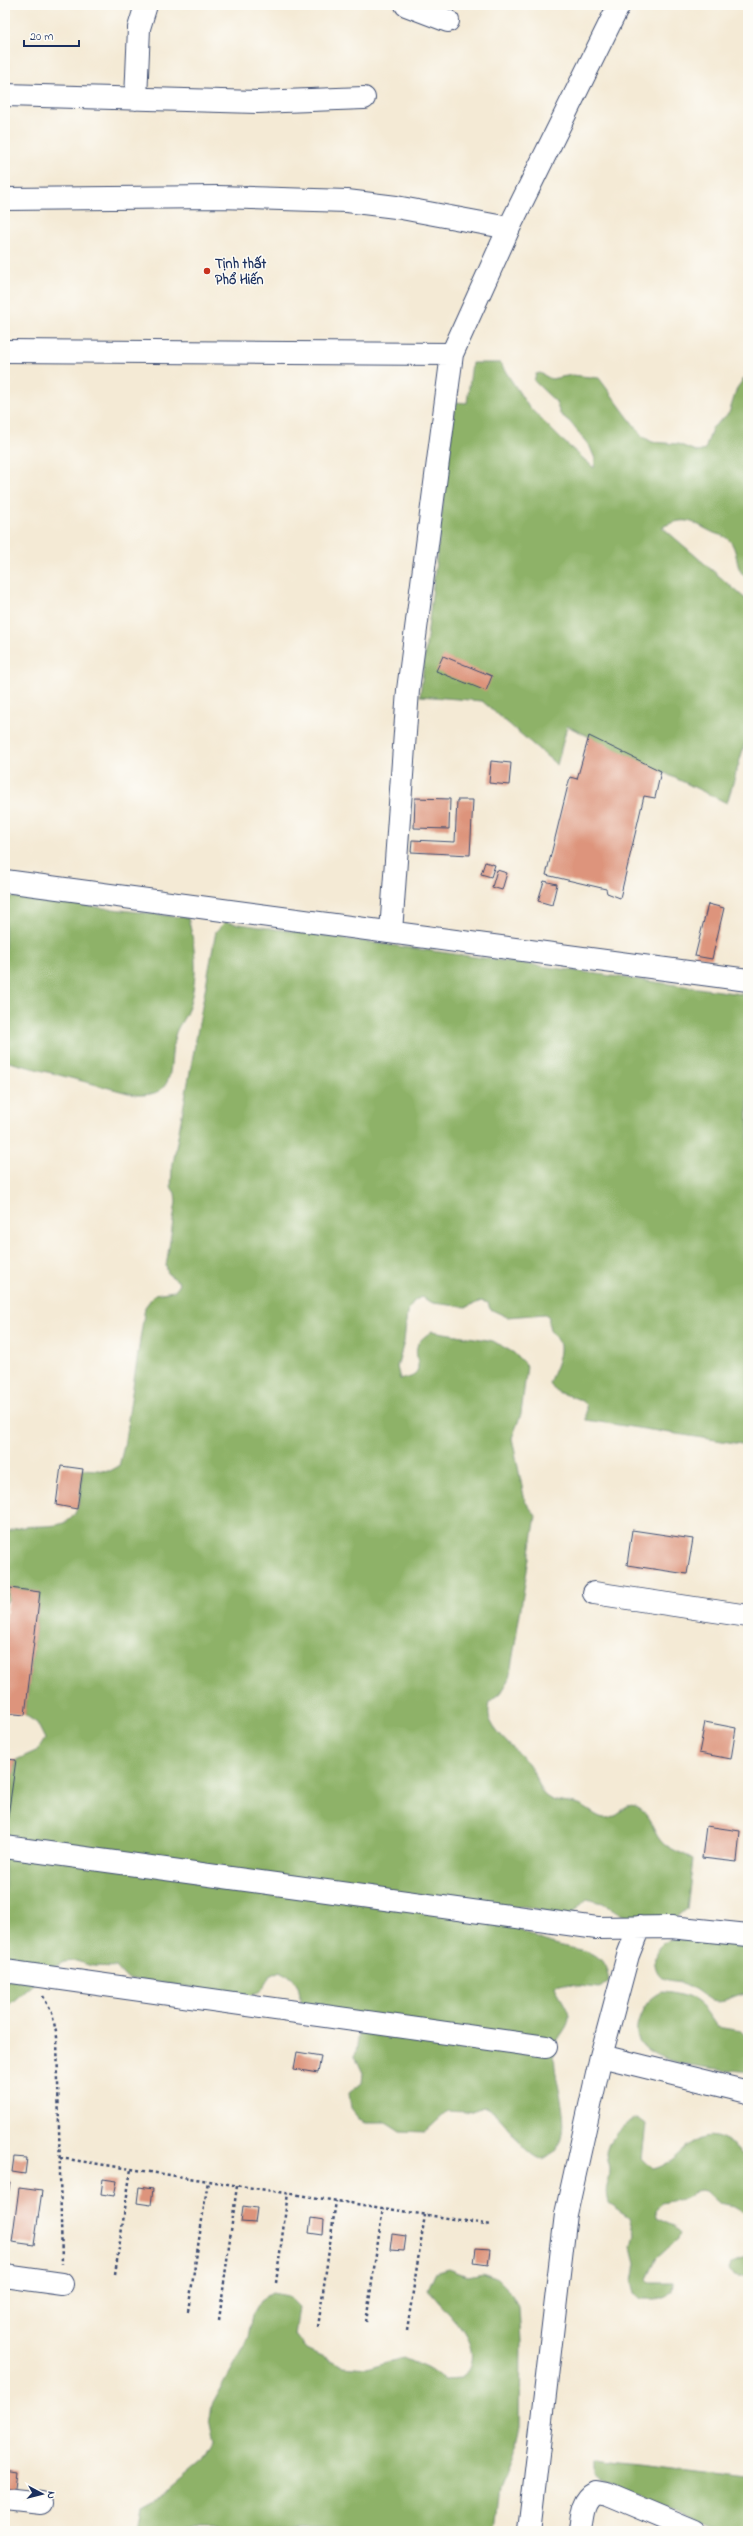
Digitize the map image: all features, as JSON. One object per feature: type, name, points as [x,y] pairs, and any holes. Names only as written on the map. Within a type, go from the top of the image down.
[{"type":"street","points":[[136,99],[139,28],[146,5]]},
{"type":"street","points":[[406,5],[448,21]]},
{"type":"street","points":[[391,932],[408,690],[452,354],[509,228],[619,5]]},
{"type":"street","points":[[5,95],[257,102],[364,98]]},
{"type":"street","points":[[5,199],[218,197],[347,200],[396,207],[509,228]]},
{"type":"street","points":[[5,351],[452,354]]},
{"type":"street","points":[[5,881],[748,980]]},
{"type":"street","points":[[594,1593],[748,1616]]},
{"type":"street","points":[[5,1848],[589,1927],[691,1928],[748,1935]]},
{"type":"street","points":[[529,2531],[566,2214],[601,2056],[628,1956],[639,1927]]},
{"type":"street","points":[[10,1971],[546,2047]]},
{"type":"street","points":[[601,2056],[748,2092]]},
{"type":"street","points":[[5,2276],[62,2284]]},
{"type":"street","points":[[580,2531],[588,2498],[596,2492],[602,2492],[695,2531]]},
{"type":"street","points":[[5,2499],[41,2503]]},
{"type":"path","points":[[10,1971],[38,1990],[47,2002],[55,2025],[60,2158],[62,2284]]},
{"type":"path","points":[[60,2158],[492,2225]]},
{"type":"path","points":[[115,2274],[131,2169]]},
{"type":"path","points":[[188,2312],[208,2181]]},
{"type":"path","points":[[219,2320],[237,2186]]},
{"type":"path","points":[[276,2283],[288,2193]]},
{"type":"path","points":[[318,2327],[336,2201]]},
{"type":"path","points":[[366,2322],[383,2208]]},
{"type":"path","points":[[407,2330],[425,2215]]},
{"type":"green space","points":[[472,363],[500,363],[528,406],[562,440],[594,468],[595,459],[590,447],[570,422],[560,414],[556,402],[534,381],[536,374],[540,373],[551,379],[572,375],[599,378],[642,436],[652,442],[678,444],[698,452],[705,450],[712,428],[729,413],[737,388],[748,373],[748,579],[740,571],[735,551],[727,538],[689,521],[678,521],[662,527],[748,601],[748,733],[727,803],[567,726],[557,765],[482,701],[420,696],[455,402],[467,403]]},
{"type":"green space","points":[[5,896],[188,918],[193,941],[195,963],[194,986],[187,1013],[177,1029],[175,1036],[169,1077],[166,1085],[160,1091],[150,1094],[136,1095],[5,1061]]},
{"type":"green space","points":[[225,922],[748,995],[748,1445],[586,1420],[586,1405],[582,1401],[556,1391],[549,1383],[558,1361],[560,1346],[559,1342],[551,1332],[549,1317],[545,1314],[507,1317],[490,1309],[488,1303],[482,1301],[466,1307],[433,1303],[421,1297],[414,1301],[407,1313],[404,1342],[397,1367],[400,1379],[415,1375],[418,1366],[416,1349],[422,1338],[432,1331],[493,1341],[514,1353],[527,1366],[521,1414],[512,1438],[525,1501],[536,1516],[509,1680],[501,1693],[490,1702],[490,1720],[504,1740],[528,1764],[533,1771],[544,1795],[550,1799],[579,1805],[600,1817],[606,1818],[616,1815],[628,1807],[633,1806],[638,1808],[645,1814],[663,1843],[693,1859],[687,1909],[676,1918],[627,1918],[603,1903],[587,1899],[566,1919],[559,1918],[530,1907],[516,1907],[514,1927],[549,1942],[589,1952],[602,1962],[607,1970],[609,1981],[600,1988],[557,1984],[555,1987],[569,2015],[568,2024],[556,2043],[554,2061],[564,2124],[562,2138],[555,2151],[543,2160],[534,2156],[527,2150],[492,2111],[483,2106],[466,2112],[448,2111],[425,2132],[400,2131],[386,2122],[366,2122],[359,2119],[351,2109],[349,2093],[362,2083],[363,2073],[355,2056],[359,2033],[353,2014],[300,2003],[296,1983],[280,1971],[271,1975],[258,1993],[250,1996],[126,1978],[116,1967],[93,1966],[76,1961],[65,1962],[52,1968],[5,2008],[5,1837],[16,1760],[38,1750],[45,1739],[37,1723],[25,1715],[40,1592],[10,1588],[8,1601],[5,1601],[5,1534],[14,1529],[24,1527],[64,1523],[72,1518],[77,1509],[83,1469],[110,1471],[119,1466],[124,1446],[145,1307],[155,1294],[174,1291],[179,1285],[178,1281],[168,1274],[166,1266],[176,1202],[175,1193],[171,1187],[172,1169],[216,931]]},
{"type":"green space","points":[[685,1939],[748,1943],[748,1993],[744,1993],[726,2000],[717,2001],[712,2000],[687,1984],[667,1980],[662,1977],[656,1970],[655,1965],[655,1955],[657,1950],[664,1943]]},
{"type":"green space","points":[[662,1992],[682,1995],[695,2001],[701,2005],[717,2027],[741,2031],[748,2039],[748,2072],[678,2062],[660,2057],[646,2048],[638,2037],[638,2022],[647,2004],[653,1997]]},
{"type":"green space","points":[[638,2118],[646,2124],[642,2158],[653,2169],[664,2165],[698,2139],[708,2136],[719,2138],[733,2145],[748,2160],[748,2214],[735,2206],[718,2203],[705,2191],[700,2190],[683,2199],[661,2203],[655,2210],[656,2218],[673,2226],[680,2233],[678,2239],[657,2258],[647,2279],[651,2283],[673,2283],[672,2291],[665,2299],[642,2299],[635,2293],[632,2281],[635,2263],[631,2247],[634,2235],[629,2217],[608,2203],[606,2192],[610,2169],[607,2156],[608,2148],[614,2137],[623,2127]]},
{"type":"green space","points":[[748,2256],[748,2275],[737,2276],[729,2270],[731,2263]]},
{"type":"green space","points":[[449,2269],[467,2276],[482,2273],[496,2278],[513,2295],[519,2308],[521,2341],[520,2427],[516,2448],[500,2487],[495,2531],[138,2531],[142,2506],[168,2492],[202,2463],[213,2444],[209,2425],[212,2405],[242,2351],[248,2337],[252,2315],[261,2300],[272,2293],[288,2296],[299,2307],[295,2335],[306,2349],[343,2366],[367,2368],[403,2357],[431,2369],[445,2379],[462,2378],[470,2366],[471,2354],[469,2342],[463,2331],[428,2289],[435,2273]]},
{"type":"green space","points":[[594,2460],[748,2478],[748,2531],[723,2531],[614,2483],[600,2480],[594,2475]]},
{"type":"building","points":[[443,656],[492,676],[486,691],[436,671]]},
{"type":"building","points":[[589,736],[661,771],[655,798],[644,796],[620,898],[607,893],[606,889],[546,875],[570,777],[577,779]]},
{"type":"building","points":[[491,761],[511,763],[509,785],[489,783]]},
{"type":"building","points":[[415,798],[450,799],[449,829],[414,828]]},
{"type":"building","points":[[457,800],[473,800],[470,855],[411,852],[412,840],[455,842]]},
{"type":"building","points":[[485,862],[495,865],[491,877],[481,874]]},
{"type":"building","points":[[497,870],[507,873],[502,890],[492,887]]},
{"type":"building","points":[[544,881],[557,884],[552,905],[538,901]]},
{"type":"building","points":[[708,904],[724,908],[712,959],[695,956]]},
{"type":"building","points":[[61,1466],[83,1469],[77,1509],[56,1505]]},
{"type":"building","points":[[632,1530],[693,1539],[687,1574],[627,1565]]},
{"type":"building","points":[[10,1588],[40,1592],[25,1715],[5,1713],[5,1626]]},
{"type":"building","points":[[705,1722],[736,1728],[731,1759],[699,1753]]},
{"type":"building","points":[[5,1759],[16,1760],[6,1830],[5,1830]]},
{"type":"building","points":[[706,1826],[740,1831],[737,1862],[702,1858]]},
{"type":"building","points":[[297,2052],[321,2056],[318,2073],[294,2069]]},
{"type":"building","points":[[14,2157],[27,2158],[25,2174],[12,2172]]},
{"type":"building","points":[[103,2179],[117,2181],[114,2196],[101,2194]]},
{"type":"building","points":[[5,2181],[10,2182],[6,2208],[5,2208]]},
{"type":"building","points":[[139,2187],[153,2189],[151,2205],[137,2203]]},
{"type":"building","points":[[19,2188],[42,2191],[34,2245],[12,2242]]},
{"type":"building","points":[[243,2206],[257,2208],[255,2223],[241,2222]]},
{"type":"building","points":[[311,2218],[324,2220],[323,2235],[309,2233]]},
{"type":"building","points":[[392,2234],[406,2236],[404,2251],[390,2250]]},
{"type":"building","points":[[476,2248],[490,2249],[488,2265],[474,2263]]},
{"type":"building","points":[[5,2470],[18,2472],[15,2496],[5,2494]]},
{"type":"place","name":"Tịnh thất Phổ Hiến","points":[[207,271]]}]
